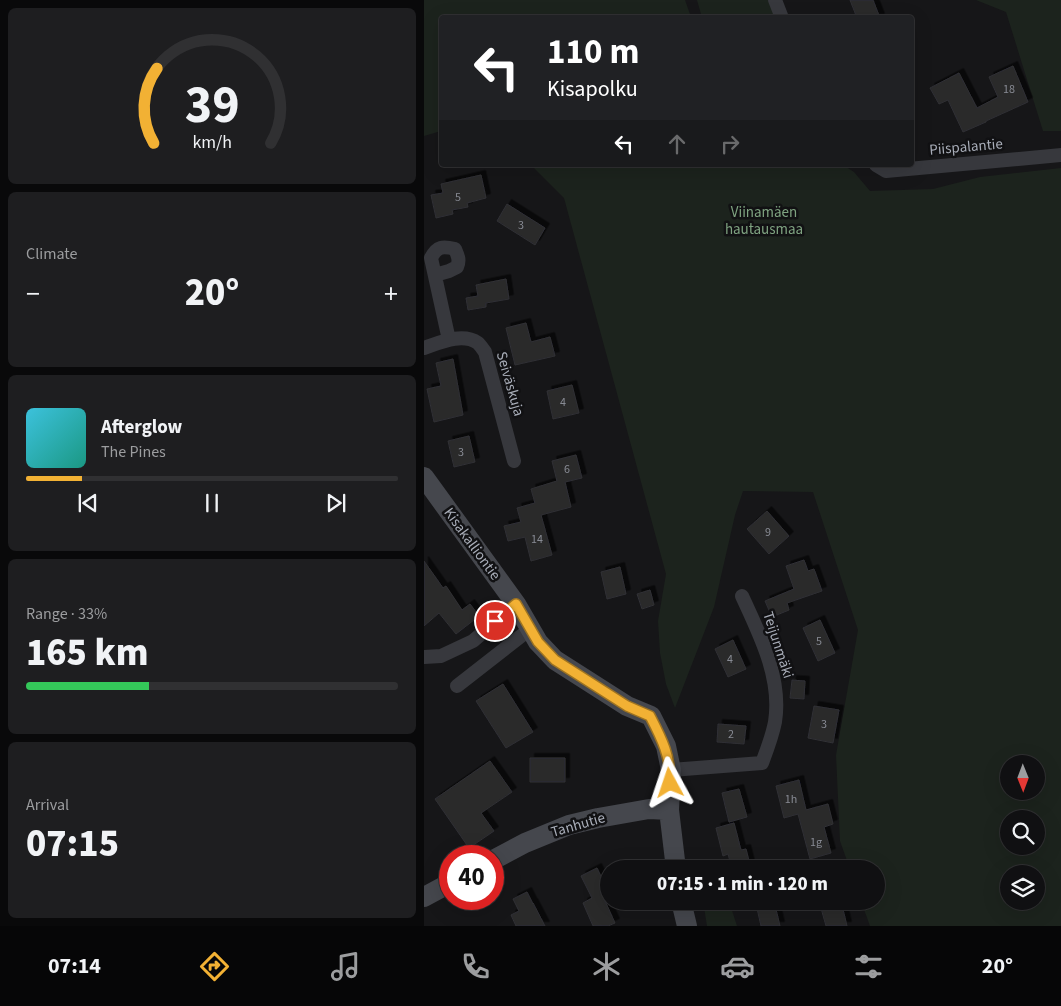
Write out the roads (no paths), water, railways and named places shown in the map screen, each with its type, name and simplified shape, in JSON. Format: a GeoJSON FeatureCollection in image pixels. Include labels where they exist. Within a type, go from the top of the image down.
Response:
{"type":"FeatureCollection","features":[{"type":"Feature","properties":{"kind":"street"},"geometry":{"type":"LineString","coordinates":[[774,0],[781,15]]}},
{"type":"Feature","properties":{"kind":"street","name":"Piispalantie"},"geometry":{"type":"LineString","coordinates":[[880,167],[886,170],[1061,155]]}},
{"type":"Feature","properties":{"kind":"street"},"geometry":{"type":"LineString","coordinates":[[435,275],[449,340]]}},
{"type":"Feature","properties":{"kind":"street","name":"Seiväskuja"},"geometry":{"type":"LineString","coordinates":[[424,348],[449,340],[465,338],[478,342],[485,352],[514,461]]}},
{"type":"Feature","properties":{"kind":"street","name":"Kisakalliontie"},"geometry":{"type":"LineString","coordinates":[[424,478],[516,604],[538,642],[555,660],[627,706],[650,716],[666,746],[671,770],[669,810],[675,860]]}},
{"type":"Feature","properties":{"kind":"street","name":"Teijunmäki"},"geometry":{"type":"LineString","coordinates":[[671,770],[762,763],[770,743],[775,721],[775,685],[766,654],[742,596]]}},
{"type":"Feature","properties":{"kind":"street"},"geometry":{"type":"LineString","coordinates":[[424,657],[442,656],[473,641],[516,604]]}},
{"type":"Feature","properties":{"kind":"street"},"geometry":{"type":"LineString","coordinates":[[457,686],[530,628]]}},
{"type":"Feature","properties":{"kind":"street","name":"Tanhutie"},"geometry":{"type":"LineString","coordinates":[[504,854],[525,842],[568,825],[649,809],[669,810]]}},
{"type":"Feature","properties":{"kind":"street"},"geometry":{"type":"LineString","coordinates":[[424,898],[439,889]]}},
{"type":"Feature","properties":{"kind":"street"},"geometry":{"type":"LineString","coordinates":[[683,910],[687,926]]}},
{"type":"Feature","properties":{"kind":"park label","name":"Viinamäen hautausmaa"},"geometry":{"type":"Point","coordinates":[764,220]}}]}
